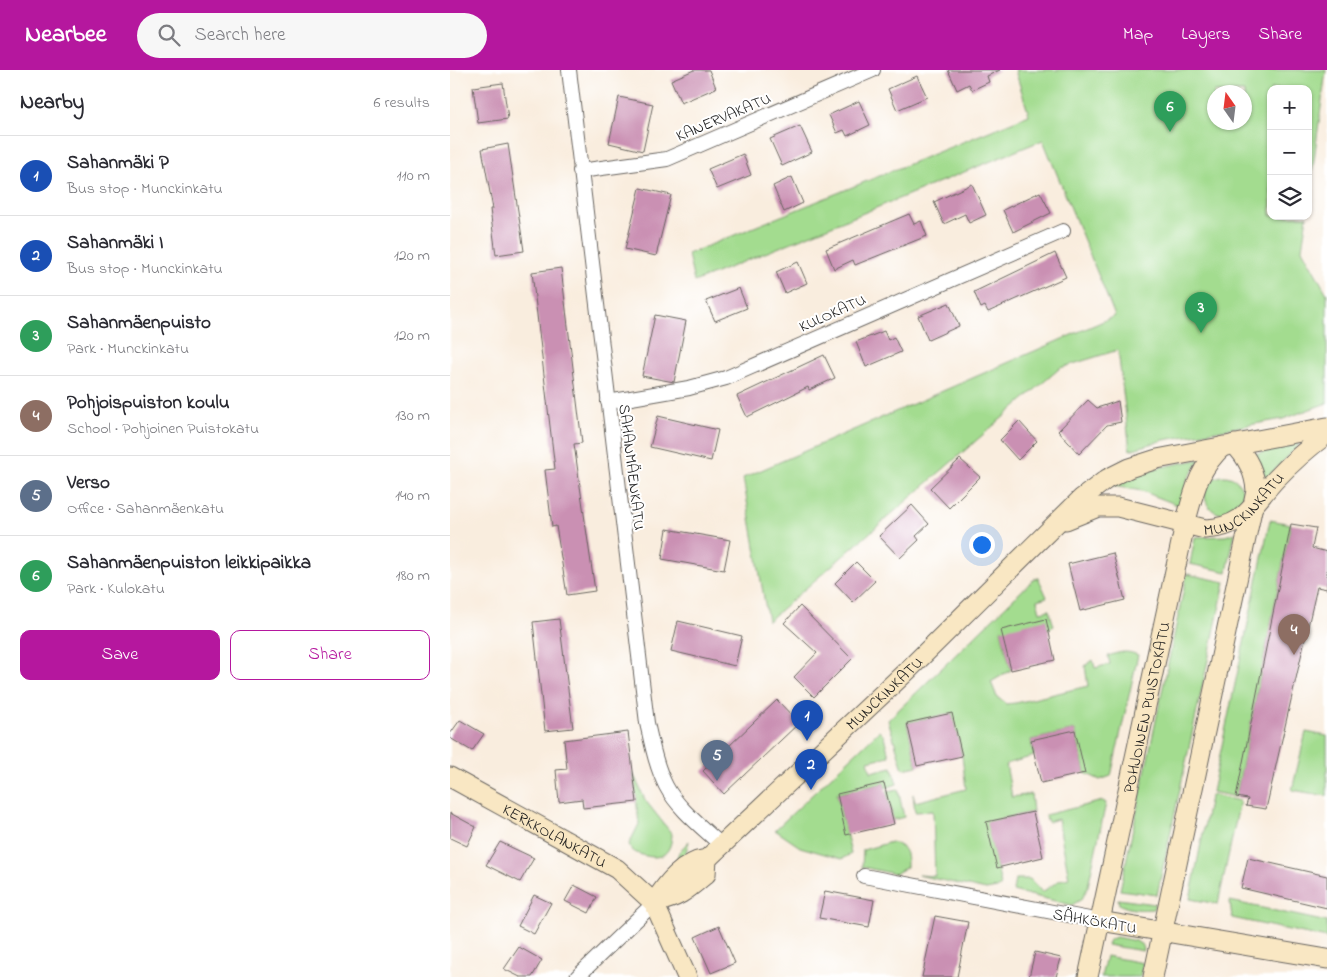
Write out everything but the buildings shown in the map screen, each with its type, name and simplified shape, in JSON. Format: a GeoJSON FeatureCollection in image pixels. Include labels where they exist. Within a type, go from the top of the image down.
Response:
{"type":"FeatureCollection","features":[{"type":"Feature","properties":{"kind":"main road","name":"MUNCKINKATU"},"geometry":{"type":"LineString","coordinates":[[654,903],[665,885],[693,861],[707,859],[916,662],[1088,494],[1107,479],[1129,468],[1157,459],[1327,427]]}},
{"type":"Feature","properties":{"kind":"main road","name":"MUNCKINKATU"},"geometry":{"type":"LineString","coordinates":[[1058,524],[1098,507],[1118,507],[1205,529],[1232,524],[1253,508],[1274,481],[1304,452],[1327,434]]}},
{"type":"Feature","properties":{"kind":"main road"},"geometry":{"type":"LineString","coordinates":[[1153,977],[1253,508],[1255,478],[1248,461],[1229,445]]}},
{"type":"Feature","properties":{"kind":"main road","name":"POHJOINEN PUISTOKATU"},"geometry":{"type":"LineString","coordinates":[[1088,977],[1185,524],[1203,469],[1209,459],[1229,445]]}},
{"type":"Feature","properties":{"kind":"main road","name":"KERKKOLANKATU"},"geometry":{"type":"LineString","coordinates":[[450,777],[617,869],[654,903]]}},
{"type":"Feature","properties":{"kind":"main road"},"geometry":{"type":"LineString","coordinates":[[654,903],[688,977]]}},
{"type":"Feature","properties":{"kind":"main road","name":"SÄHKÖKATU"},"geometry":{"type":"LineString","coordinates":[[1100,921],[1327,959]]}},
{"type":"Feature","properties":{"kind":"street","name":"SAHANMÄENKATU"},"geometry":{"type":"LineString","coordinates":[[569,70],[647,723],[660,773],[672,796],[721,845]]}},
{"type":"Feature","properties":{"kind":"street","name":"KANERVAKATU"},"geometry":{"type":"LineString","coordinates":[[580,171],[667,159],[873,70]]}},
{"type":"Feature","properties":{"kind":"street","name":"KULOKATU"},"geometry":{"type":"LineString","coordinates":[[608,402],[689,388],[726,378],[1063,231]]}},
{"type":"Feature","properties":{"kind":"street","name":"SÄHKÖKATU"},"geometry":{"type":"LineString","coordinates":[[864,876],[1100,921]]}},
{"type":"Feature","properties":{"kind":"street","name":"MUNCKINKATU"},"geometry":{"type":"LineString","coordinates":[[577,977],[654,903]]}},
{"type":"Feature","properties":{"kind":"green space"},"geometry":{"type":"Polygon","coordinates":[[[1015,70],[1326,70],[1312,175],[1312,85],[1267,85],[1267,220],[1306,220],[1302,249],[1327,294],[1327,403],[1283,419],[1164,440],[1130,450],[1118,350],[1060,368],[768,621],[743,478],[1115,316],[1043,140],[694,282],[688,254],[1029,115],[1015,70]]]}},
{"type":"Feature","properties":{"kind":"green space"},"geometry":{"type":"Polygon","coordinates":[[[1298,442],[1298,446],[1266,479],[1260,463],[1252,455],[1298,442]]]}},
{"type":"Feature","properties":{"kind":"green space"},"geometry":{"type":"Polygon","coordinates":[[[1201,459],[1187,480],[1182,505],[1180,506],[1142,491],[1113,486],[1147,470],[1201,459]]]}},
{"type":"Feature","properties":{"kind":"green space"},"geometry":{"type":"Polygon","coordinates":[[[1224,476],[1238,481],[1243,495],[1238,509],[1224,514],[1210,509],[1205,495],[1210,481],[1224,476]]]}},
{"type":"Feature","properties":{"kind":"green space"},"geometry":{"type":"Polygon","coordinates":[[[1270,520],[1291,524],[1236,797],[1212,792],[1270,520]]]}},
{"type":"Feature","properties":{"kind":"green space"},"geometry":{"type":"Polygon","coordinates":[[[1235,533],[1227,572],[1190,564],[1195,537],[1225,536],[1235,533]]]}},
{"type":"Feature","properties":{"kind":"green space"},"geometry":{"type":"Polygon","coordinates":[[[1187,574],[1225,582],[1157,895],[1120,890],[1187,574]]]}},
{"type":"Feature","properties":{"kind":"green space"},"geometry":{"type":"Polygon","coordinates":[[[1038,577],[1047,597],[1037,600],[1040,612],[1049,610],[1054,626],[1048,629],[1001,630],[1011,670],[991,682],[997,697],[1006,704],[1016,703],[1088,686],[1085,666],[1093,660],[1095,668],[1110,664],[1108,656],[1126,652],[1138,655],[1111,776],[1100,780],[1085,773],[1075,730],[1031,740],[1034,756],[1006,764],[1012,797],[1031,794],[1033,812],[987,822],[1001,885],[997,888],[986,890],[918,875],[935,876],[933,811],[915,812],[913,794],[915,802],[966,789],[962,756],[952,713],[907,723],[917,766],[903,769],[888,720],[1038,577]]]}},
{"type":"Feature","properties":{"kind":"green space"},"geometry":{"type":"Polygon","coordinates":[[[879,731],[884,736],[889,756],[868,761],[871,772],[892,767],[897,784],[886,788],[884,783],[837,794],[851,854],[842,859],[800,847],[775,830],[879,731]]]}},
{"type":"Feature","properties":{"kind":"green space"},"geometry":{"type":"Polygon","coordinates":[[[1306,732],[1327,736],[1327,796],[1292,790],[1306,732]]]}},
{"type":"Feature","properties":{"kind":"green space"},"geometry":{"type":"Polygon","coordinates":[[[633,773],[645,800],[672,834],[668,850],[659,856],[653,857],[639,854],[632,851],[629,844],[639,824],[633,773]]]}},
{"type":"Feature","properties":{"kind":"green space"},"geometry":{"type":"Polygon","coordinates":[[[898,789],[904,817],[893,820],[887,791],[898,789]]]}},
{"type":"Feature","properties":{"kind":"green space"},"geometry":{"type":"Polygon","coordinates":[[[1213,795],[1240,801],[1218,904],[1190,899],[1210,797],[1213,795]]]}},
{"type":"Feature","properties":{"kind":"green space"},"geometry":{"type":"Polygon","coordinates":[[[1103,801],[1106,803],[1088,886],[1082,899],[1072,905],[1013,891],[1015,879],[1030,879],[1042,892],[1060,880],[1069,878],[1058,819],[1048,822],[1045,815],[1103,801]]]}},
{"type":"Feature","properties":{"kind":"green space"},"geometry":{"type":"Polygon","coordinates":[[[689,841],[685,856],[675,864],[679,852],[689,841]]]}},
{"type":"Feature","properties":{"kind":"green space"},"geometry":{"type":"Polygon","coordinates":[[[891,842],[900,846],[905,851],[907,867],[895,874],[862,867],[863,850],[891,842]]]}},
{"type":"Feature","properties":{"kind":"green space"},"geometry":{"type":"Polygon","coordinates":[[[1118,899],[1155,904],[1153,909],[1136,909],[1119,904],[1118,899]]]}},
{"type":"Feature","properties":{"kind":"green space"},"geometry":{"type":"Polygon","coordinates":[[[1230,901],[1327,922],[1327,938],[1232,918],[1230,901]]]}},
{"type":"Feature","properties":{"kind":"green space"},"geometry":{"type":"Polygon","coordinates":[[[1116,937],[1136,941],[1142,945],[1143,951],[1107,945],[1109,940],[1116,937]]]}},
{"type":"Feature","properties":{"kind":"green space"},"geometry":{"type":"Polygon","coordinates":[[[1106,956],[1143,963],[1140,977],[1101,977],[1106,956]]]}},
{"type":"Feature","properties":{"kind":"place","name":"Sahanmäenpuiston leikkipaikka"},"geometry":{"type":"Point","coordinates":[1170,132]}},
{"type":"Feature","properties":{"kind":"place","name":"Sahanmäenpuisto"},"geometry":{"type":"Point","coordinates":[1201,333]}},
{"type":"Feature","properties":{"kind":"place","name":"Pohjoispuiston koulu"},"geometry":{"type":"Point","coordinates":[1294,655]}},
{"type":"Feature","properties":{"kind":"place","name":"Sahanmäki P"},"geometry":{"type":"Point","coordinates":[807,741]}},
{"type":"Feature","properties":{"kind":"place","name":"Verso"},"geometry":{"type":"Point","coordinates":[717,781]}},
{"type":"Feature","properties":{"kind":"place","name":"Sahanmäki I"},"geometry":{"type":"Point","coordinates":[811,790]}}]}
